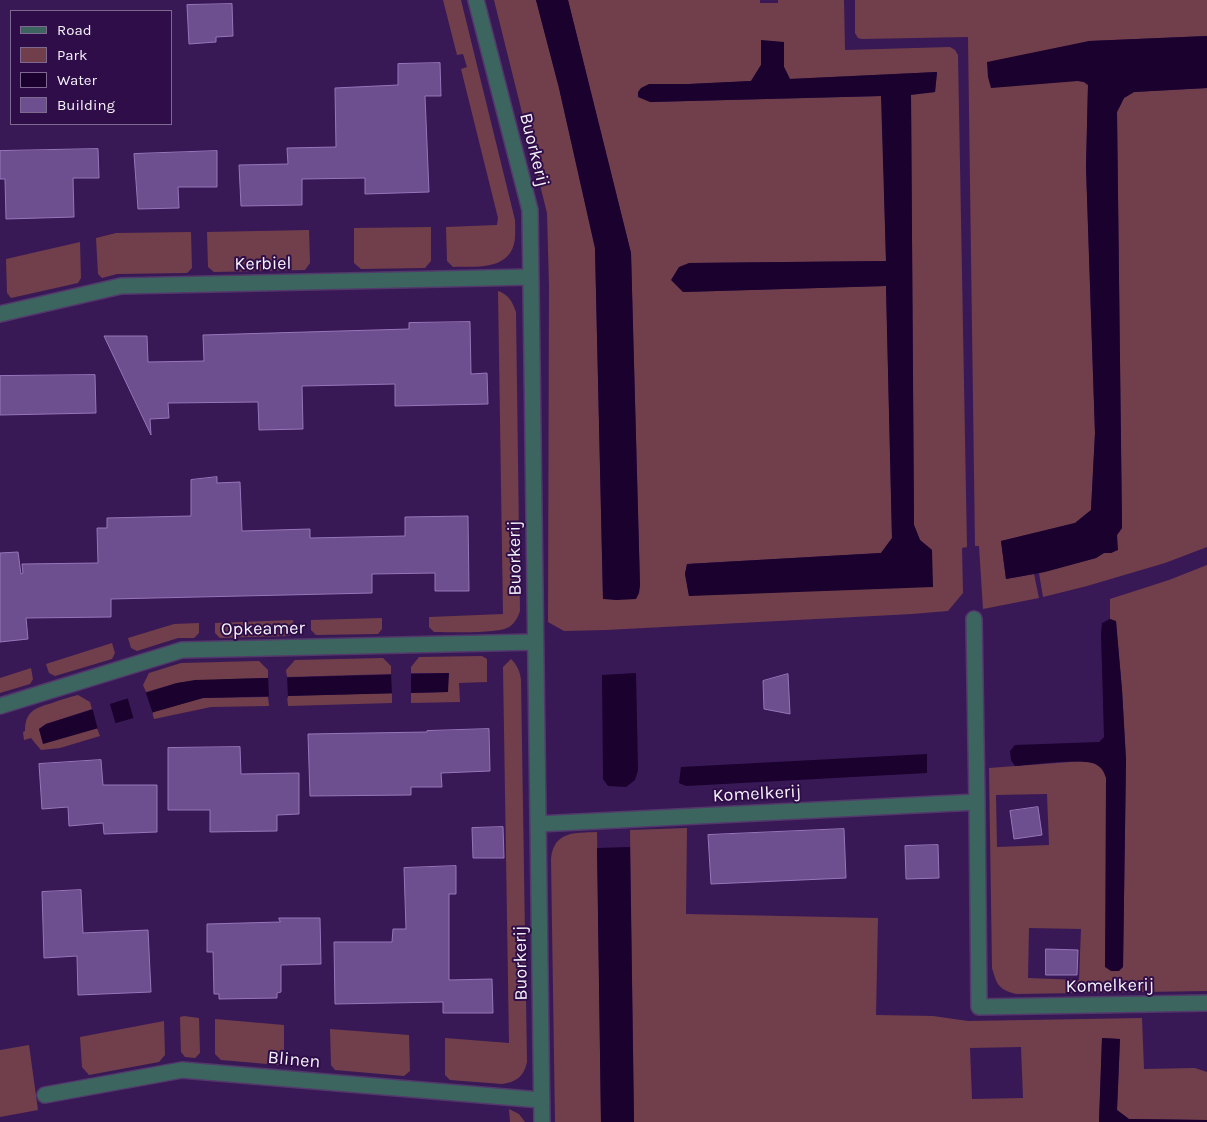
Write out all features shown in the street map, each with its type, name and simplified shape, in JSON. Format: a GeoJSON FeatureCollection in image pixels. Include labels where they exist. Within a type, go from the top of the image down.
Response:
{"type":"FeatureCollection","features":[{"type":"Feature","properties":{"kind":"street","name":"Buorkerij"},"geometry":{"type":"LineString","coordinates":[[476,0],[530,210],[542,1122]]}},
{"type":"Feature","properties":{"kind":"street","name":"Kerbiel"},"geometry":{"type":"LineString","coordinates":[[0,314],[121,286],[531,277]]}},
{"type":"Feature","properties":{"kind":"street","name":"Komelkerij"},"geometry":{"type":"LineString","coordinates":[[974,619],[979,1007],[1207,1003]]}},
{"type":"Feature","properties":{"kind":"street","name":"Opkeamer"},"geometry":{"type":"LineString","coordinates":[[0,706],[182,650],[535,642]]}},
{"type":"Feature","properties":{"kind":"street","name":"Komelkerij"},"geometry":{"type":"LineString","coordinates":[[538,824],[977,802]]}},
{"type":"Feature","properties":{"kind":"street","name":"Blinen"},"geometry":{"type":"LineString","coordinates":[[45,1095],[182,1070],[541,1100]]}},
{"type":"Feature","properties":{"kind":"green space"},"geometry":{"type":"Polygon","coordinates":[[[443,0],[461,0],[515,220],[515,241],[510,253],[497,263],[489,265],[453,267],[447,261],[446,227],[497,225],[498,218],[461,69],[467,67],[463,54],[457,55],[443,0]]]}},
{"type":"Feature","properties":{"kind":"green space"},"geometry":{"type":"Polygon","coordinates":[[[494,0],[536,0],[559,88],[595,248],[603,598],[617,600],[640,586],[631,253],[568,0],[760,0],[760,3],[778,3],[778,0],[844,0],[845,50],[950,47],[955,50],[958,55],[967,547],[962,548],[963,593],[948,611],[606,630],[564,631],[548,622],[549,286],[547,213],[494,0]],[[761,41],[761,65],[751,81],[649,84],[650,102],[882,96],[886,261],[689,263],[683,292],[886,286],[892,538],[881,553],[687,564],[685,574],[689,596],[932,550],[920,540],[914,525],[911,94],[935,92],[937,72],[790,79],[784,67],[784,43],[761,41]]]}},
{"type":"Feature","properties":{"kind":"green space"},"geometry":{"type":"Polygon","coordinates":[[[855,0],[1207,0],[1207,36],[1089,41],[1078,81],[1088,85],[1086,167],[1095,433],[1091,510],[1075,523],[1001,541],[1006,579],[1034,574],[1039,598],[983,609],[979,546],[975,546],[968,37],[858,38],[855,33],[855,0]]]}},
{"type":"Feature","properties":{"kind":"green space"},"geometry":{"type":"Polygon","coordinates":[[[1207,88],[1207,547],[1165,563],[1043,597],[1039,573],[1096,558],[1104,553],[1111,553],[1117,549],[1117,535],[1122,528],[1117,112],[1124,98],[1134,92],[1207,88]]]}},
{"type":"Feature","properties":{"kind":"green space"},"geometry":{"type":"Polygon","coordinates":[[[431,227],[431,261],[425,268],[361,269],[354,263],[354,228],[431,227]]]}},
{"type":"Feature","properties":{"kind":"green space"},"geometry":{"type":"Polygon","coordinates":[[[309,230],[310,263],[305,270],[214,272],[208,267],[207,232],[309,230]]]}},
{"type":"Feature","properties":{"kind":"green space"},"geometry":{"type":"Polygon","coordinates":[[[191,232],[192,268],[187,273],[117,274],[102,278],[98,274],[96,238],[116,233],[191,232]]]}},
{"type":"Feature","properties":{"kind":"green space"},"geometry":{"type":"Polygon","coordinates":[[[80,242],[81,278],[78,283],[11,298],[7,293],[6,259],[80,242]]]}},
{"type":"Feature","properties":{"kind":"green space"},"geometry":{"type":"Polygon","coordinates":[[[498,291],[510,299],[516,312],[520,611],[513,624],[503,629],[473,632],[434,632],[429,627],[429,617],[503,614],[498,291]]]}},
{"type":"Feature","properties":{"kind":"green space"},"geometry":{"type":"Polygon","coordinates":[[[1207,565],[1207,991],[1016,994],[1010,992],[999,986],[992,968],[989,768],[1084,761],[1101,767],[1106,777],[1123,967],[1126,760],[1116,622],[1110,619],[1110,599],[1169,580],[1207,565]],[[1047,794],[996,795],[997,847],[1049,845],[1047,794]],[[1029,928],[1028,978],[1079,980],[1081,929],[1029,928]]]}},
{"type":"Feature","properties":{"kind":"green space"},"geometry":{"type":"Polygon","coordinates":[[[382,618],[382,629],[378,634],[316,635],[311,630],[311,620],[382,618]]]}},
{"type":"Feature","properties":{"kind":"green space"},"geometry":{"type":"Polygon","coordinates":[[[293,620],[294,631],[289,636],[220,638],[215,633],[215,623],[293,620]]]}},
{"type":"Feature","properties":{"kind":"green space"},"geometry":{"type":"Polygon","coordinates":[[[199,623],[199,633],[194,638],[178,638],[137,651],[131,648],[128,638],[174,624],[199,623]]]}},
{"type":"Feature","properties":{"kind":"green space"},"geometry":{"type":"Polygon","coordinates":[[[112,643],[115,653],[112,659],[55,676],[49,673],[46,664],[112,643]]]}},
{"type":"Feature","properties":{"kind":"green space"},"geometry":{"type":"Polygon","coordinates":[[[482,656],[487,659],[487,682],[459,683],[460,702],[411,703],[411,693],[448,692],[448,673],[411,673],[411,667],[419,657],[482,656]]]}},
{"type":"Feature","properties":{"kind":"green space"},"geometry":{"type":"Polygon","coordinates":[[[383,658],[391,666],[391,674],[287,677],[286,670],[295,660],[383,658]]]}},
{"type":"Feature","properties":{"kind":"green space"},"geometry":{"type":"Polygon","coordinates":[[[511,659],[518,668],[521,680],[527,1062],[522,1075],[516,1080],[507,1083],[450,1080],[445,1075],[445,1038],[509,1043],[503,667],[511,659]]]}},
{"type":"Feature","properties":{"kind":"green space"},"geometry":{"type":"Polygon","coordinates":[[[259,661],[268,670],[268,678],[177,683],[146,692],[143,685],[149,673],[181,663],[259,661]]]}},
{"type":"Feature","properties":{"kind":"green space"},"geometry":{"type":"Polygon","coordinates":[[[31,668],[33,679],[30,684],[0,693],[0,678],[31,668]]]}},
{"type":"Feature","properties":{"kind":"green space"},"geometry":{"type":"Polygon","coordinates":[[[392,693],[392,703],[288,706],[287,696],[392,693]]]}},
{"type":"Feature","properties":{"kind":"green space"},"geometry":{"type":"Polygon","coordinates":[[[78,695],[90,702],[92,709],[46,724],[39,729],[43,743],[97,728],[100,736],[60,748],[41,750],[31,738],[24,740],[25,724],[32,711],[78,695]]]}},
{"type":"Feature","properties":{"kind":"green space"},"geometry":{"type":"Polygon","coordinates":[[[268,697],[269,706],[211,707],[154,719],[152,712],[203,698],[268,697]]]}},
{"type":"Feature","properties":{"kind":"green space"},"geometry":{"type":"Polygon","coordinates":[[[687,828],[686,914],[878,918],[876,1015],[933,1016],[968,1021],[1142,1018],[1144,1069],[1195,1068],[1207,1072],[1207,1120],[1129,1119],[1117,1110],[1120,1039],[1102,1038],[1099,1122],[634,1122],[630,830],[687,828]],[[1021,1047],[970,1048],[972,1099],[1023,1098],[1021,1047]]]}},
{"type":"Feature","properties":{"kind":"green space"},"geometry":{"type":"Polygon","coordinates":[[[597,832],[601,1122],[555,1122],[551,859],[556,843],[566,835],[597,832]]]}},
{"type":"Feature","properties":{"kind":"green space"},"geometry":{"type":"Polygon","coordinates":[[[180,1017],[199,1018],[200,1053],[195,1058],[185,1057],[181,1052],[180,1017]]]}},
{"type":"Feature","properties":{"kind":"green space"},"geometry":{"type":"Polygon","coordinates":[[[215,1019],[284,1025],[284,1060],[279,1065],[221,1060],[215,1054],[215,1019]]]}},
{"type":"Feature","properties":{"kind":"green space"},"geometry":{"type":"Polygon","coordinates":[[[164,1021],[165,1055],[159,1062],[89,1075],[82,1067],[80,1037],[164,1021]]]}},
{"type":"Feature","properties":{"kind":"green space"},"geometry":{"type":"Polygon","coordinates":[[[330,1029],[409,1035],[410,1071],[404,1076],[335,1070],[331,1065],[330,1029]]]}},
{"type":"Feature","properties":{"kind":"green space"},"geometry":{"type":"Polygon","coordinates":[[[29,1045],[38,1110],[0,1117],[0,1050],[29,1045]]]}},
{"type":"Feature","properties":{"kind":"green space"},"geometry":{"type":"Polygon","coordinates":[[[509,1109],[519,1114],[525,1122],[510,1122],[509,1109]]]}},
{"type":"Feature","properties":{"kind":"water"},"geometry":{"type":"Polygon","coordinates":[[[536,0],[568,0],[631,253],[640,586],[636,599],[603,599],[595,248],[559,88],[536,0]]]}},
{"type":"Feature","properties":{"kind":"water"},"geometry":{"type":"Polygon","coordinates":[[[1207,36],[1207,88],[1134,92],[1124,98],[1117,112],[1122,528],[1117,535],[1118,550],[1045,572],[1006,579],[1001,541],[1075,523],[1091,510],[1095,433],[1086,167],[1088,85],[1078,81],[991,88],[987,62],[1089,41],[1207,36]]]}},
{"type":"Feature","properties":{"kind":"water"},"geometry":{"type":"Polygon","coordinates":[[[761,40],[784,42],[784,67],[790,79],[937,72],[935,92],[911,95],[914,525],[920,540],[932,550],[933,587],[689,596],[685,574],[687,564],[881,553],[892,538],[886,286],[683,292],[671,280],[679,267],[689,263],[886,261],[881,96],[650,102],[638,97],[638,92],[641,88],[649,84],[751,81],[761,65],[761,40]]]}},
{"type":"Feature","properties":{"kind":"water"},"geometry":{"type":"Polygon","coordinates":[[[1110,619],[1116,621],[1126,760],[1123,967],[1119,971],[1111,971],[1105,967],[1106,778],[1104,772],[1097,765],[1082,762],[1015,766],[1011,760],[1010,751],[1015,745],[1099,742],[1104,737],[1101,634],[1102,623],[1110,619]]]}},
{"type":"Feature","properties":{"kind":"water"},"geometry":{"type":"Polygon","coordinates":[[[449,673],[448,692],[203,698],[43,744],[39,729],[46,724],[177,683],[195,680],[449,673]]]}},
{"type":"Feature","properties":{"kind":"water"},"geometry":{"type":"Polygon","coordinates":[[[636,673],[638,770],[635,780],[626,787],[608,786],[603,779],[602,675],[636,673]]]}},
{"type":"Feature","properties":{"kind":"water"},"geometry":{"type":"Polygon","coordinates":[[[927,754],[927,773],[686,786],[679,783],[681,767],[927,754]]]}},
{"type":"Feature","properties":{"kind":"water"},"geometry":{"type":"Polygon","coordinates":[[[630,847],[634,1122],[601,1122],[597,848],[630,847]]]}},
{"type":"Feature","properties":{"kind":"water"},"geometry":{"type":"Polygon","coordinates":[[[1102,1038],[1120,1039],[1117,1110],[1129,1119],[1207,1120],[1207,1122],[1099,1122],[1102,1038]]]}},
{"type":"Feature","properties":{"kind":"pier"},"geometry":{"type":"Polygon","coordinates":[[[411,671],[411,695],[392,696],[391,672],[411,671]]]}},
{"type":"Feature","properties":{"kind":"pier"},"geometry":{"type":"Polygon","coordinates":[[[268,675],[287,675],[288,698],[269,699],[268,675]]]}},
{"type":"Feature","properties":{"kind":"pier"},"geometry":{"type":"Polygon","coordinates":[[[145,690],[153,714],[134,720],[127,696],[145,690]]]}},
{"type":"Feature","properties":{"kind":"pier"},"geometry":{"type":"Polygon","coordinates":[[[109,701],[116,725],[98,730],[92,707],[109,701]]]}},
{"type":"Feature","properties":{"kind":"building"},"geometry":{"type":"Polygon","coordinates":[[[232,4],[233,36],[216,37],[216,42],[189,44],[187,5],[232,4]]]}},
{"type":"Feature","properties":{"kind":"building"},"geometry":{"type":"Polygon","coordinates":[[[440,63],[441,96],[425,96],[429,192],[365,194],[365,178],[302,179],[302,205],[241,206],[239,165],[288,164],[287,148],[336,147],[335,88],[398,85],[398,64],[440,63]]]}},
{"type":"Feature","properties":{"kind":"building"},"geometry":{"type":"Polygon","coordinates":[[[98,149],[99,178],[73,178],[74,217],[6,219],[5,179],[0,179],[0,151],[98,149]]]}},
{"type":"Feature","properties":{"kind":"building"},"geometry":{"type":"Polygon","coordinates":[[[217,151],[217,187],[178,187],[179,208],[138,209],[134,154],[217,151]]]}},
{"type":"Feature","properties":{"kind":"building"},"geometry":{"type":"Polygon","coordinates":[[[470,322],[471,374],[487,373],[488,404],[395,406],[395,384],[302,386],[303,429],[259,430],[258,402],[168,403],[169,418],[150,419],[151,435],[104,336],[147,336],[148,362],[204,361],[203,335],[409,329],[409,323],[470,322]]]}},
{"type":"Feature","properties":{"kind":"building"},"geometry":{"type":"Polygon","coordinates":[[[95,375],[96,413],[0,415],[0,376],[95,375]]]}},
{"type":"Feature","properties":{"kind":"building"},"geometry":{"type":"Polygon","coordinates":[[[217,477],[217,483],[240,482],[242,531],[310,529],[310,538],[405,536],[405,517],[468,516],[469,591],[435,591],[435,573],[372,574],[372,593],[111,599],[111,617],[26,618],[28,639],[0,642],[0,553],[18,552],[21,574],[23,573],[22,564],[98,563],[97,528],[107,528],[107,518],[191,516],[191,480],[217,477]]]}},
{"type":"Feature","properties":{"kind":"building"},"geometry":{"type":"Polygon","coordinates":[[[788,674],[790,714],[764,709],[763,681],[788,674]]]}},
{"type":"Feature","properties":{"kind":"building"},"geometry":{"type":"Polygon","coordinates":[[[489,729],[490,771],[441,773],[442,787],[411,787],[411,795],[310,796],[308,734],[489,729]]]}},
{"type":"Feature","properties":{"kind":"building"},"geometry":{"type":"Polygon","coordinates":[[[240,747],[241,774],[299,773],[299,814],[277,815],[277,831],[210,832],[210,810],[168,810],[168,748],[240,747]]]}},
{"type":"Feature","properties":{"kind":"building"},"geometry":{"type":"Polygon","coordinates":[[[101,760],[103,785],[157,785],[157,832],[104,834],[103,823],[69,826],[68,807],[42,809],[39,764],[101,760]]]}},
{"type":"Feature","properties":{"kind":"building"},"geometry":{"type":"Polygon","coordinates":[[[1038,807],[1042,835],[1014,839],[1010,811],[1038,807]]]}},
{"type":"Feature","properties":{"kind":"building"},"geometry":{"type":"Polygon","coordinates":[[[503,827],[504,858],[473,858],[472,828],[503,827]]]}},
{"type":"Feature","properties":{"kind":"building"},"geometry":{"type":"Polygon","coordinates":[[[844,829],[846,878],[711,884],[708,835],[844,829]]]}},
{"type":"Feature","properties":{"kind":"building"},"geometry":{"type":"Polygon","coordinates":[[[938,845],[939,878],[906,879],[905,846],[938,845]]]}},
{"type":"Feature","properties":{"kind":"building"},"geometry":{"type":"Polygon","coordinates":[[[456,866],[456,894],[449,894],[449,980],[492,979],[493,1013],[443,1013],[443,1002],[335,1004],[334,942],[392,942],[393,929],[406,929],[404,868],[456,866]]]}},
{"type":"Feature","properties":{"kind":"building"},"geometry":{"type":"Polygon","coordinates":[[[81,890],[83,933],[148,930],[151,992],[78,995],[77,956],[44,958],[42,892],[81,890]]]}},
{"type":"Feature","properties":{"kind":"building"},"geometry":{"type":"Polygon","coordinates":[[[279,918],[320,918],[321,964],[281,965],[281,992],[277,993],[277,998],[219,999],[219,994],[214,994],[213,952],[207,952],[207,924],[280,922],[279,918]]]}},
{"type":"Feature","properties":{"kind":"building"},"geometry":{"type":"Polygon","coordinates":[[[1046,949],[1078,950],[1077,975],[1046,975],[1046,949]]]}}]}
